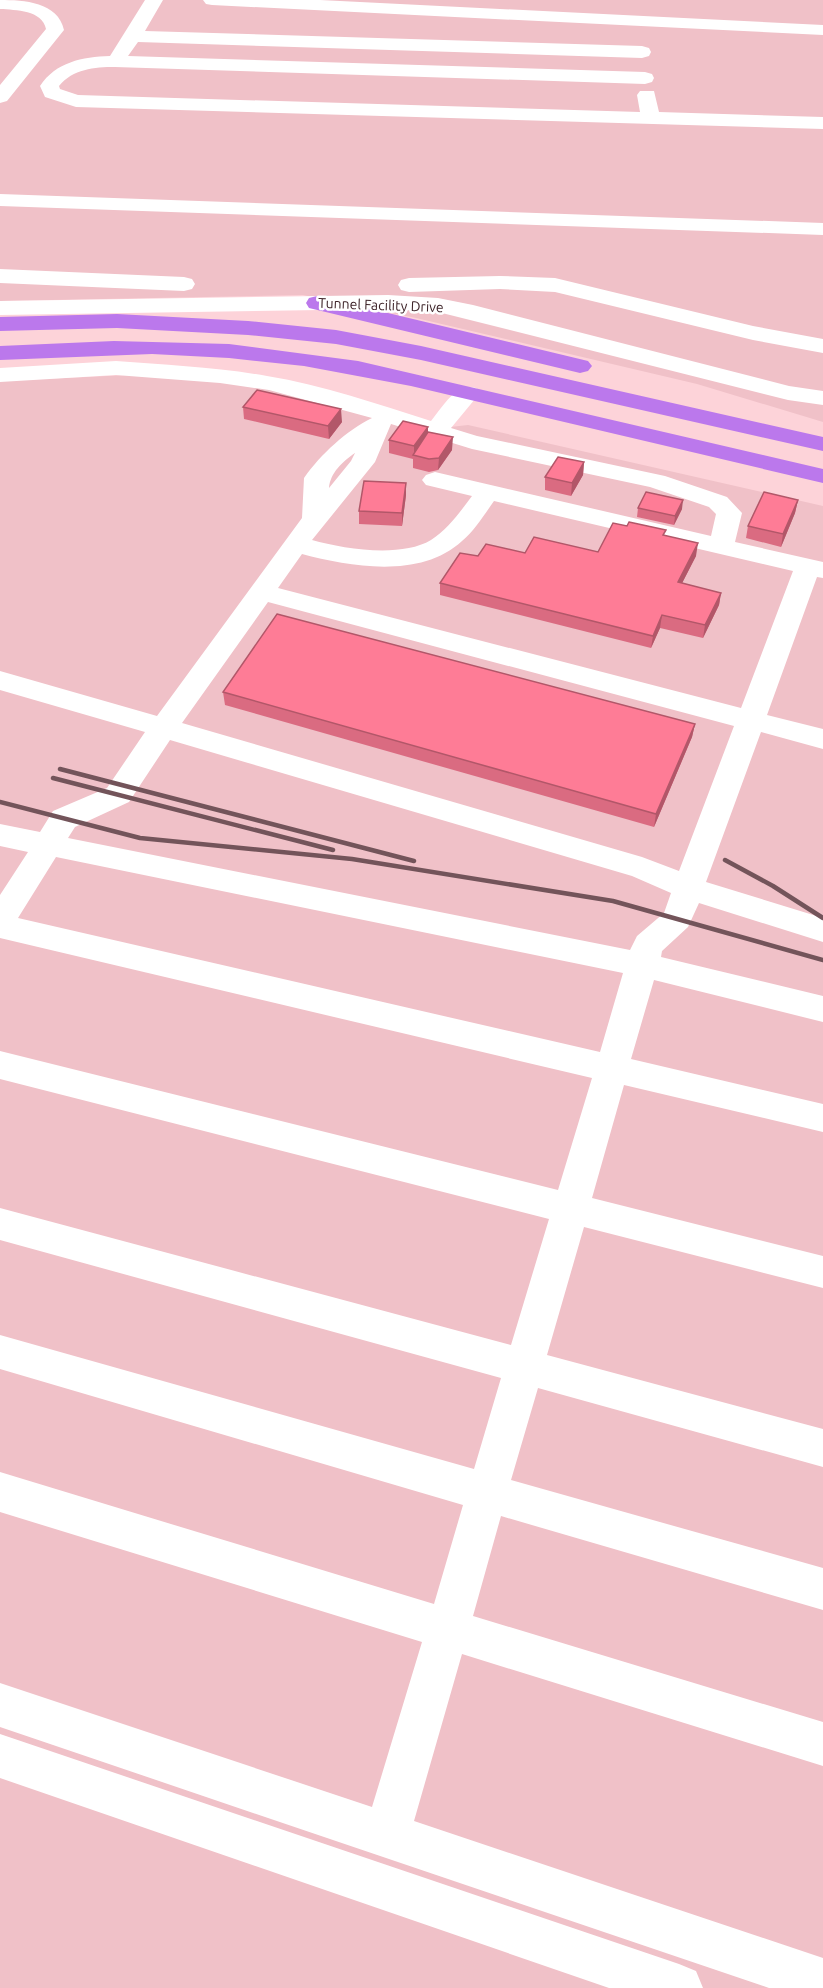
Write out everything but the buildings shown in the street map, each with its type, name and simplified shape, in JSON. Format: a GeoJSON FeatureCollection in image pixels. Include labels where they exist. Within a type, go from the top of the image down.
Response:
{"type":"FeatureCollection","features":[{"type":"Feature","properties":{"kind":"highway"},"geometry":{"type":"LineString","coordinates":[[317,303],[494,344],[823,429]]}},
{"type":"Feature","properties":{"kind":"highway"},"geometry":{"type":"LineString","coordinates":[[0,324],[326,318],[443,334]]}},
{"type":"Feature","properties":{"kind":"highway"},"geometry":{"type":"LineString","coordinates":[[117,321],[248,328],[336,338],[402,349],[823,444]]}},
{"type":"Feature","properties":{"kind":"highway"},"geometry":{"type":"LineString","coordinates":[[494,344],[514,322]]}},
{"type":"Feature","properties":{"kind":"highway"},"geometry":{"type":"LineString","coordinates":[[0,353],[122,347],[242,352],[353,367],[823,476]]}},
{"type":"Feature","properties":{"kind":"highway"},"geometry":{"type":"LineString","coordinates":[[140,369],[195,366],[280,367],[342,373],[437,392],[468,393]]}},
{"type":"Feature","properties":{"kind":"highway"},"geometry":{"type":"LineString","coordinates":[[596,392],[823,436]]}},
{"type":"Feature","properties":{"kind":"street"},"geometry":{"type":"LineString","coordinates":[[115,61],[154,0]]}},
{"type":"Feature","properties":{"kind":"street"},"geometry":{"type":"LineString","coordinates":[[212,0],[823,30]]}},
{"type":"Feature","properties":{"kind":"street"},"geometry":{"type":"LineString","coordinates":[[0,4],[33,9],[50,18],[55,24],[55,30],[0,97]]}},
{"type":"Feature","properties":{"kind":"street"},"geometry":{"type":"LineString","coordinates":[[639,21],[650,118]]}},
{"type":"Feature","properties":{"kind":"street"},"geometry":{"type":"LineString","coordinates":[[133,36],[642,52]]}},
{"type":"Feature","properties":{"kind":"street"},"geometry":{"type":"LineString","coordinates":[[645,78],[115,61],[92,63],[57,75],[49,86],[52,93],[76,101],[823,123]]}},
{"type":"Feature","properties":{"kind":"street"},"geometry":{"type":"LineString","coordinates":[[0,200],[823,229]]}},
{"type":"Feature","properties":{"kind":"street"},"geometry":{"type":"LineString","coordinates":[[0,276],[192,284],[345,287],[527,281],[555,285],[753,333],[823,346]]}},
{"type":"Feature","properties":{"kind":"street","name":"Tunnel Facility Drive"},"geometry":{"type":"LineString","coordinates":[[0,308],[317,303],[438,305],[514,322],[788,393],[823,398]]}},
{"type":"Feature","properties":{"kind":"street"},"geometry":{"type":"LineString","coordinates":[[0,375],[116,368],[140,369],[269,383],[342,400],[383,419],[437,429],[472,442],[656,481],[718,502],[729,513],[721,546]]}},
{"type":"Feature","properties":{"kind":"street"},"geometry":{"type":"LineString","coordinates":[[437,429],[468,393]]}},
{"type":"Feature","properties":{"kind":"street"},"geometry":{"type":"LineString","coordinates":[[0,921],[64,819],[118,795],[164,727],[315,518],[358,488],[377,461],[383,419]]}},
{"type":"Feature","properties":{"kind":"street"},"geometry":{"type":"LineString","coordinates":[[315,518],[317,478],[338,453],[383,419]]}},
{"type":"Feature","properties":{"kind":"street"},"geometry":{"type":"LineString","coordinates":[[387,1835],[648,945],[676,919],[750,720],[815,568],[435,480]]}},
{"type":"Feature","properties":{"kind":"street"},"geometry":{"type":"LineString","coordinates":[[296,544],[321,551],[393,558],[427,553],[453,536],[488,492]]}},
{"type":"Feature","properties":{"kind":"street"},"geometry":{"type":"LineString","coordinates":[[261,592],[823,739]]}},
{"type":"Feature","properties":{"kind":"street"},"geometry":{"type":"LineString","coordinates":[[0,680],[642,868],[688,888],[823,930]]}},
{"type":"Feature","properties":{"kind":"street"},"geometry":{"type":"LineString","coordinates":[[0,835],[643,965],[823,1009]]}},
{"type":"Feature","properties":{"kind":"street"},"geometry":{"type":"LineString","coordinates":[[0,926],[823,1118]]}},
{"type":"Feature","properties":{"kind":"street"},"geometry":{"type":"LineString","coordinates":[[0,1065],[823,1272]]}},
{"type":"Feature","properties":{"kind":"street"},"geometry":{"type":"LineString","coordinates":[[0,1224],[823,1448]]}},
{"type":"Feature","properties":{"kind":"street"},"geometry":{"type":"LineString","coordinates":[[0,1352],[823,1589]]}},
{"type":"Feature","properties":{"kind":"street"},"geometry":{"type":"LineString","coordinates":[[0,1492],[823,1744]]}},
{"type":"Feature","properties":{"kind":"street"},"geometry":{"type":"LineString","coordinates":[[0,1705],[823,1982]]}},
{"type":"Feature","properties":{"kind":"street"},"geometry":{"type":"LineString","coordinates":[[0,1756],[679,1988]]}},
{"type":"Feature","properties":{"kind":"shaded area"},"geometry":{"type":"Polygon","coordinates":[[[0,0],[823,0],[823,422],[697,384],[416,318],[303,295],[0,301],[0,0]]]}},
{"type":"Feature","properties":{"kind":"shaded area"},"geometry":{"type":"Polygon","coordinates":[[[129,375],[215,381],[280,391],[423,430],[468,425],[823,506],[823,1988],[0,1988],[0,381],[129,375]]]}},
{"type":"Feature","properties":{"kind":"railway"},"geometry":{"type":"LineString","coordinates":[[60,769],[414,861]]}},
{"type":"Feature","properties":{"kind":"railway"},"geometry":{"type":"LineString","coordinates":[[53,778],[333,850]]}},
{"type":"Feature","properties":{"kind":"railway"},"geometry":{"type":"LineString","coordinates":[[0,802],[140,838],[352,859],[613,901],[823,960]]}},
{"type":"Feature","properties":{"kind":"railway"},"geometry":{"type":"LineString","coordinates":[[725,860],[773,886],[823,918]]}}]}
